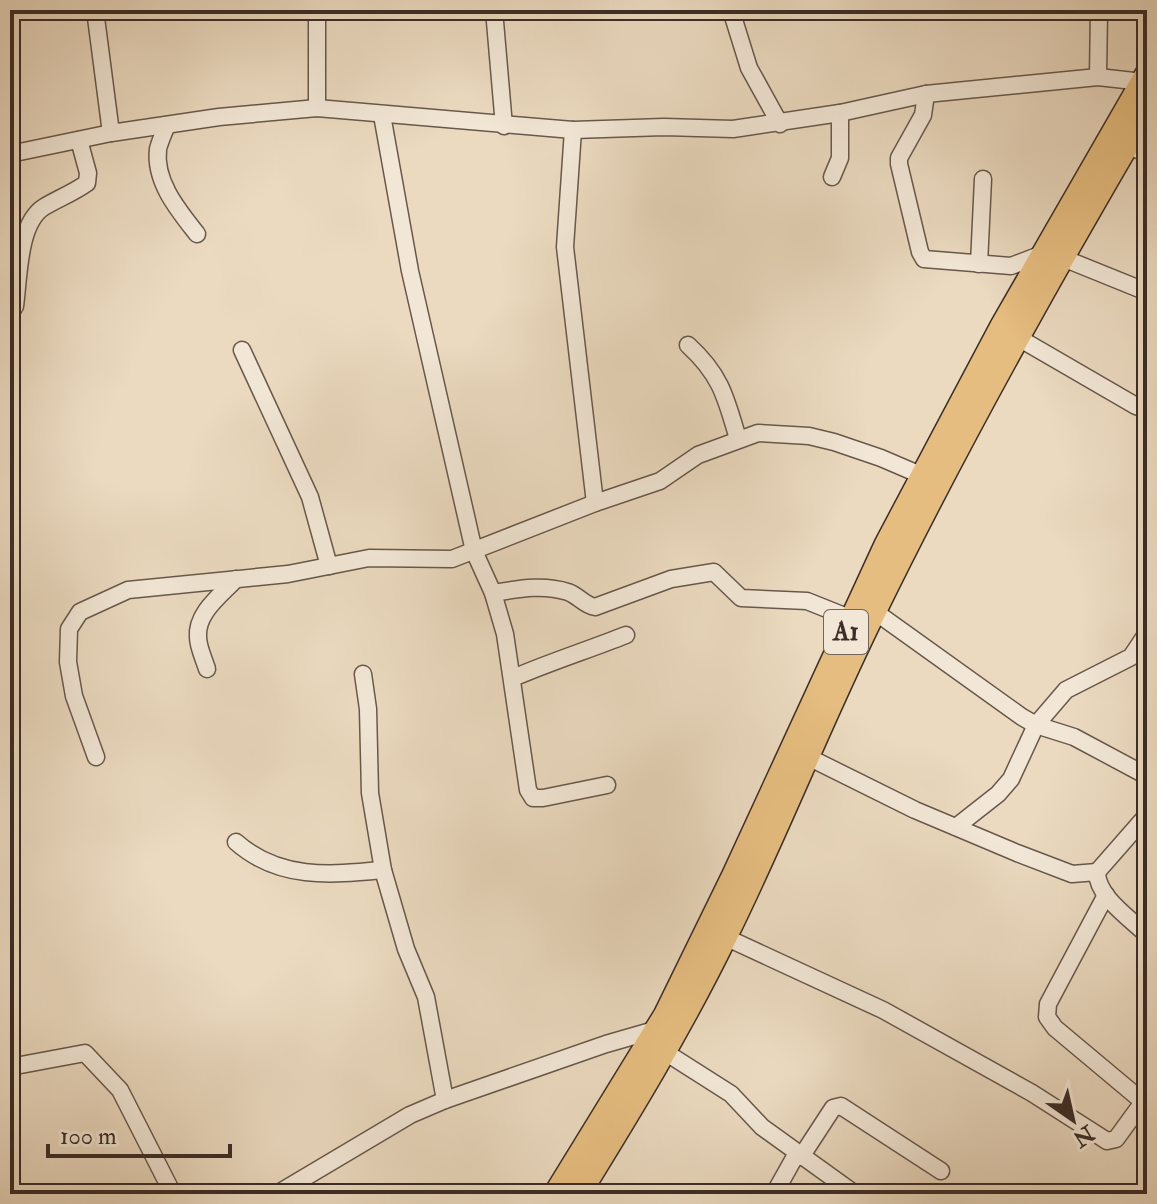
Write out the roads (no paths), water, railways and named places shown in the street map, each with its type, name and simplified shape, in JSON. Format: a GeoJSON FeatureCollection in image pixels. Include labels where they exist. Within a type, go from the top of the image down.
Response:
{"type":"FeatureCollection","features":[{"type":"Feature","properties":{"kind":"highway","name":"A1"},"geometry":{"type":"LineString","coordinates":[[556,1194],[662,1040],[728,889],[799,753],[863,615],[1017,337],[1145,78]]}},
{"type":"Feature","properties":{"kind":"highway","name":"A1"},"geometry":{"type":"LineString","coordinates":[[863,615],[887,544],[996,338],[1020,274],[1055,255],[1136,150],[1147,110]]}},
{"type":"Feature","properties":{"kind":"highway","name":"A1"},"geometry":{"type":"LineString","coordinates":[[578,1194],[662,1040],[725,937],[799,753]]}},
{"type":"Feature","properties":{"kind":"street"},"geometry":{"type":"LineString","coordinates":[[95,10],[111,133]]}},
{"type":"Feature","properties":{"kind":"street"},"geometry":{"type":"LineString","coordinates":[[317,10],[317,108]]}},
{"type":"Feature","properties":{"kind":"street"},"geometry":{"type":"LineString","coordinates":[[494,10],[504,126]]}},
{"type":"Feature","properties":{"kind":"street"},"geometry":{"type":"LineString","coordinates":[[731,10],[749,68],[780,124]]}},
{"type":"Feature","properties":{"kind":"street"},"geometry":{"type":"LineString","coordinates":[[1098,77],[1099,10]]}},
{"type":"Feature","properties":{"kind":"street"},"geometry":{"type":"LineString","coordinates":[[10,154],[111,133],[219,117],[317,108],[573,130],[664,127],[733,129],[780,124],[926,94],[1098,77],[1145,78]]}},
{"type":"Feature","properties":{"kind":"street"},"geometry":{"type":"LineString","coordinates":[[926,94],[923,115],[899,158],[920,252],[924,259],[930,261],[979,264],[1020,274]]}},
{"type":"Feature","properties":{"kind":"street"},"geometry":{"type":"LineString","coordinates":[[832,177],[840,158],[840,113]]}},
{"type":"Feature","properties":{"kind":"street"},"geometry":{"type":"LineString","coordinates":[[382,115],[410,271],[474,551],[503,623],[530,795],[543,798],[607,785]]}},
{"type":"Feature","properties":{"kind":"street"},"geometry":{"type":"LineString","coordinates":[[167,125],[158,149],[163,178],[171,200],[197,234]]}},
{"type":"Feature","properties":{"kind":"street"},"geometry":{"type":"LineString","coordinates":[[573,130],[565,247],[595,503]]}},
{"type":"Feature","properties":{"kind":"street"},"geometry":{"type":"LineString","coordinates":[[10,315],[15,306],[26,229],[43,208],[70,196],[87,183],[88,173],[79,140]]}},
{"type":"Feature","properties":{"kind":"street"},"geometry":{"type":"LineString","coordinates":[[979,264],[983,179]]}},
{"type":"Feature","properties":{"kind":"street"},"geometry":{"type":"LineString","coordinates":[[1055,255],[1147,292]]}},
{"type":"Feature","properties":{"kind":"street"},"geometry":{"type":"LineString","coordinates":[[1017,337],[1147,410]]}},
{"type":"Feature","properties":{"kind":"street"},"geometry":{"type":"LineString","coordinates":[[688,345],[707,363],[723,391],[738,439]]}},
{"type":"Feature","properties":{"kind":"street"},"geometry":{"type":"LineString","coordinates":[[242,350],[310,497],[329,566]]}},
{"type":"Feature","properties":{"kind":"street"},"geometry":{"type":"LineString","coordinates":[[96,757],[74,696],[68,662],[69,629],[80,612],[128,590],[288,574],[369,558],[452,559],[660,481],[698,455],[758,433],[809,436],[881,458],[923,476]]}},
{"type":"Feature","properties":{"kind":"street"},"geometry":{"type":"LineString","coordinates":[[493,593],[550,588],[577,596],[586,605],[595,607],[671,579],[714,572],[741,598],[807,601],[863,615],[1036,725],[1074,737],[1147,776]]}},
{"type":"Feature","properties":{"kind":"street"},"geometry":{"type":"LineString","coordinates":[[207,669],[198,638],[200,625],[207,610],[236,579]]}},
{"type":"Feature","properties":{"kind":"street"},"geometry":{"type":"LineString","coordinates":[[956,827],[998,794],[1011,779],[1036,725],[1066,690],[1131,657],[1147,633]]}},
{"type":"Feature","properties":{"kind":"street"},"geometry":{"type":"LineString","coordinates":[[513,678],[554,661],[575,657],[626,635]]}},
{"type":"Feature","properties":{"kind":"street"},"geometry":{"type":"LineString","coordinates":[[363,674],[368,709],[370,793],[383,870],[406,949],[426,997],[445,1100]]}},
{"type":"Feature","properties":{"kind":"street"},"geometry":{"type":"LineString","coordinates":[[799,753],[915,810],[1072,874],[1097,872]]}},
{"type":"Feature","properties":{"kind":"street"},"geometry":{"type":"LineString","coordinates":[[1147,815],[1097,872],[1097,884],[1147,935]]}},
{"type":"Feature","properties":{"kind":"street"},"geometry":{"type":"LineString","coordinates":[[236,842],[268,863],[300,873],[330,875],[383,870]]}},
{"type":"Feature","properties":{"kind":"street"},"geometry":{"type":"LineString","coordinates":[[725,937],[883,1010],[1032,1093],[1107,1141],[1116,1139],[1145,1104],[1055,1028],[1047,1017],[1048,1004],[1106,895]]}},
{"type":"Feature","properties":{"kind":"street"},"geometry":{"type":"LineString","coordinates":[[277,1194],[388,1127],[445,1100],[606,1044],[662,1040],[731,1094],[762,1127],[855,1194]]}},
{"type":"Feature","properties":{"kind":"street"},"geometry":{"type":"LineString","coordinates":[[10,1067],[85,1053],[120,1090],[173,1194]]}},
{"type":"Feature","properties":{"kind":"street"},"geometry":{"type":"LineString","coordinates":[[774,1194],[833,1108],[841,1106],[941,1171]]}}]}
